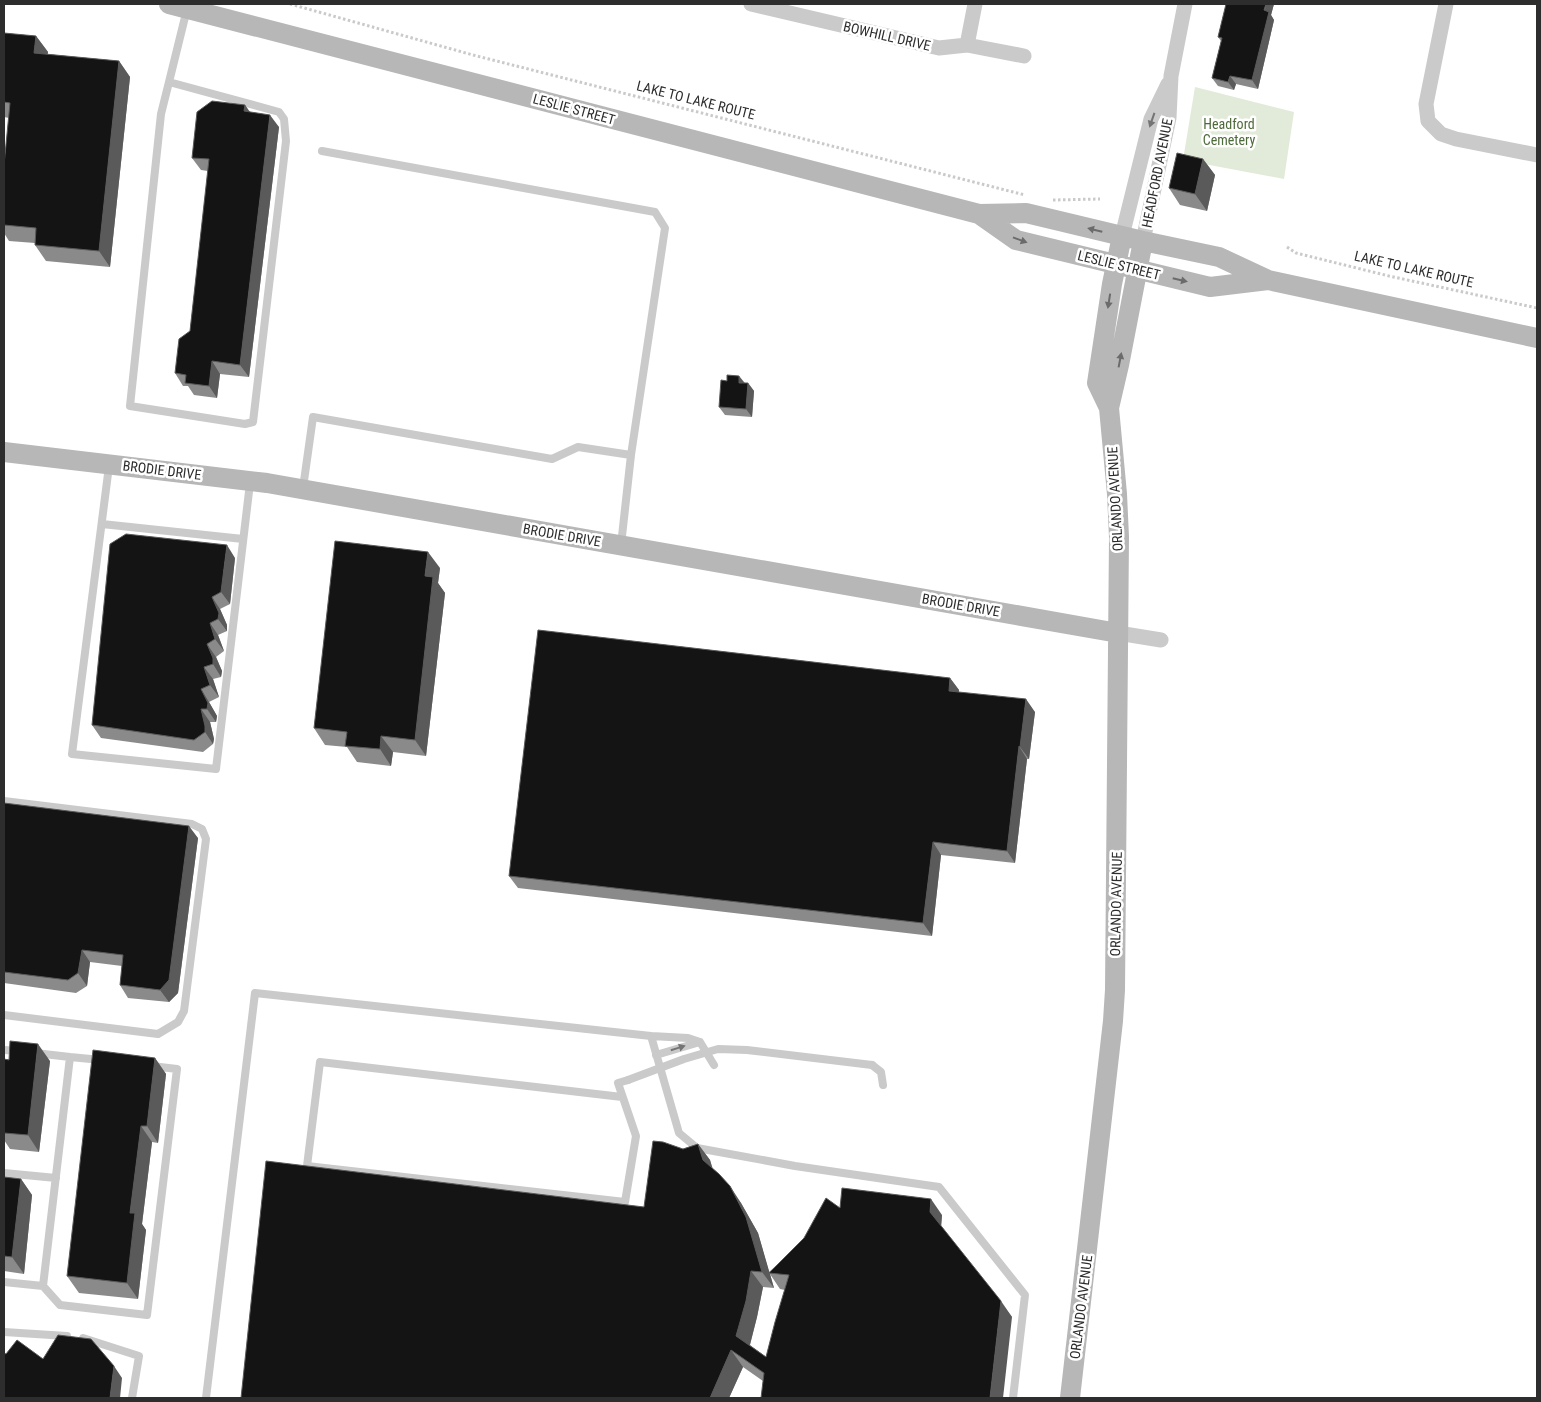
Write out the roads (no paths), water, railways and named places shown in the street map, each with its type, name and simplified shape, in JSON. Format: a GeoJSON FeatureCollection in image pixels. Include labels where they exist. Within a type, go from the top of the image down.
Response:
{"type":"FeatureCollection","features":[{"type":"Feature","properties":{"kind":"street","name":"BOWHILL DRIVE"},"geometry":{"type":"LineString","coordinates":[[751,4],[939,48],[967,45],[1024,56]]}},
{"type":"Feature","properties":{"kind":"street"},"geometry":{"type":"LineString","coordinates":[[967,45],[975,4]]}},
{"type":"Feature","properties":{"kind":"street","name":"HEADFORD AVENUE"},"geometry":{"type":"LineString","coordinates":[[1137,269],[1169,118],[1171,76],[1185,4]]}},
{"type":"Feature","properties":{"kind":"street"},"geometry":{"type":"LineString","coordinates":[[1446,4],[1426,104],[1428,121],[1440,134],[1456,139],[1537,155]]}},
{"type":"Feature","properties":{"kind":"street","name":"LESLIE STREET"},"geometry":{"type":"LineString","coordinates":[[178,6],[979,214],[1026,213],[1219,257],[1268,280],[1537,338]]}},
{"type":"Feature","properties":{"kind":"street","name":"HEADFORD AVENUE"},"geometry":{"type":"LineString","coordinates":[[1122,236],[1151,119],[1171,76]]}},
{"type":"Feature","properties":{"kind":"street","name":"LESLIE STREET"},"geometry":{"type":"LineString","coordinates":[[979,214],[1016,240],[1210,287],[1268,280]]}},
{"type":"Feature","properties":{"kind":"street","name":"ORLANDO AVENUE"},"geometry":{"type":"LineString","coordinates":[[1109,408],[1097,383],[1115,264],[1122,236]]}},
{"type":"Feature","properties":{"kind":"street","name":"ORLANDO AVENUE"},"geometry":{"type":"LineString","coordinates":[[1070,1398],[1114,1021],[1117,854],[1117,494],[1109,408],[1137,269]]}},
{"type":"Feature","properties":{"kind":"street","name":"BRODIE DRIVE"},"geometry":{"type":"LineString","coordinates":[[4,452],[250,481],[1118,633]]}},
{"type":"Feature","properties":{"kind":"street"},"geometry":{"type":"LineString","coordinates":[[1118,633],[1161,640]]}},
{"type":"Feature","properties":{"kind":"lane"},"geometry":{"type":"LineString","coordinates":[[169,82],[279,112],[284,119],[286,140],[253,422],[245,424],[130,406],[161,114],[169,82],[178,6]]}},
{"type":"Feature","properties":{"kind":"lane"},"geometry":{"type":"LineString","coordinates":[[322,151],[655,212],[666,228],[631,455],[621,545]]}},
{"type":"Feature","properties":{"kind":"lane"},"geometry":{"type":"LineString","coordinates":[[303,490],[313,417],[552,460],[578,447],[631,455]]}},
{"type":"Feature","properties":{"kind":"lane"},"geometry":{"type":"LineString","coordinates":[[109,464],[72,754],[216,769],[250,481]]}},
{"type":"Feature","properties":{"kind":"lane"},"geometry":{"type":"LineString","coordinates":[[102,524],[243,539]]}},
{"type":"Feature","properties":{"kind":"lane"},"geometry":{"type":"LineString","coordinates":[[4,801],[192,824],[202,829],[206,839],[184,1011],[178,1022],[158,1034],[4,1015]]}},
{"type":"Feature","properties":{"kind":"lane"},"geometry":{"type":"LineString","coordinates":[[206,1398],[255,994],[651,1036],[688,1038],[700,1042],[714,1065]]}},
{"type":"Feature","properties":{"kind":"lane"},"geometry":{"type":"LineString","coordinates":[[651,1036],[679,1133],[697,1148],[795,1166],[939,1187],[1025,1295],[1013,1398]]}},
{"type":"Feature","properties":{"kind":"lane"},"geometry":{"type":"LineString","coordinates":[[656,1055],[700,1042]]}},
{"type":"Feature","properties":{"kind":"lane"},"geometry":{"type":"LineString","coordinates":[[622,1097],[320,1062],[307,1166],[625,1202],[636,1136],[618,1084],[684,1059],[718,1049],[747,1050],[872,1065],[881,1072],[883,1085]]}},
{"type":"Feature","properties":{"kind":"lane"},"geometry":{"type":"LineString","coordinates":[[4,1050],[109,1061]]}},
{"type":"Feature","properties":{"kind":"lane"},"geometry":{"type":"LineString","coordinates":[[43,1286],[70,1057]]}},
{"type":"Feature","properties":{"kind":"lane"},"geometry":{"type":"LineString","coordinates":[[4,1282],[43,1286],[60,1305],[147,1316],[177,1068],[148,1065]]}},
{"type":"Feature","properties":{"kind":"lane"},"geometry":{"type":"LineString","coordinates":[[4,1173],[56,1178]]}},
{"type":"Feature","properties":{"kind":"lane"},"geometry":{"type":"LineString","coordinates":[[4,1332],[84,1338],[139,1356],[132,1398]]}},
{"type":"Feature","properties":{"kind":"park label","name":"Headford Cemetery"},"geometry":{"type":"Point","coordinates":[1229,132]}}]}
